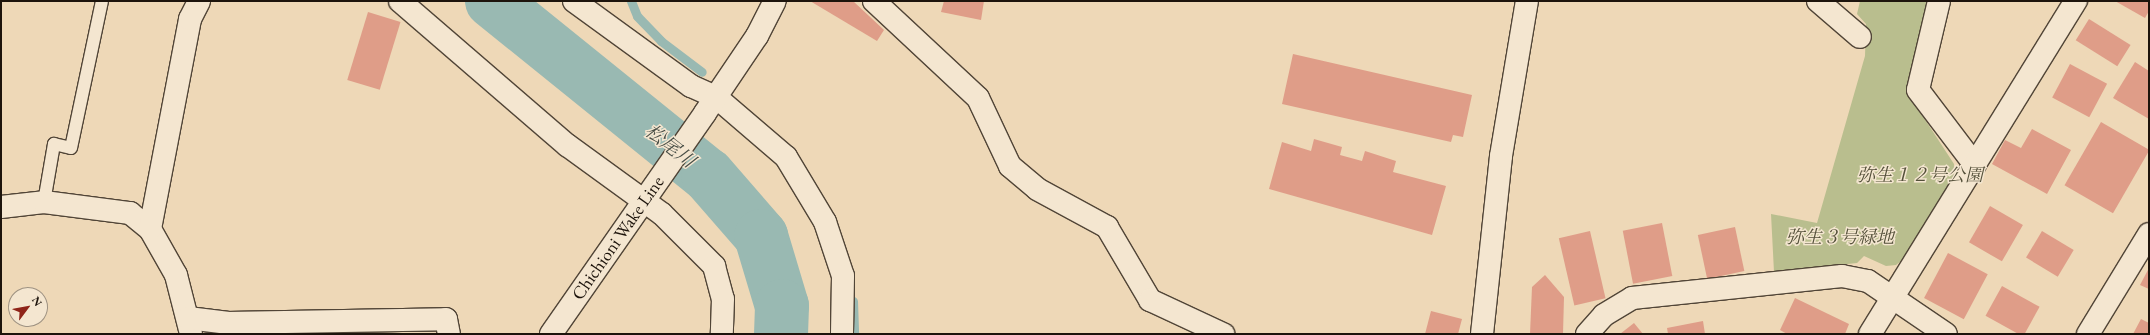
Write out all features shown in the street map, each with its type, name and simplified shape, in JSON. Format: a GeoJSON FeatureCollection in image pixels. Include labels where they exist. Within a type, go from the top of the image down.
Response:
{"type":"FeatureCollection","features":[{"type":"Feature","properties":{"kind":"street"},"geometry":{"type":"LineString","coordinates":[[150,229],[190,19],[199,1]]}},
{"type":"Feature","properties":{"kind":"street"},"geometry":{"type":"LineString","coordinates":[[400,1],[567,145],[647,196],[714,266],[723,299],[722,334]]}},
{"type":"Feature","properties":{"kind":"street"},"geometry":{"type":"LineString","coordinates":[[574,1],[691,86],[711,105],[786,158],[825,222],[843,276],[842,334]]}},
{"type":"Feature","properties":{"kind":"street","name":"Chichioni Wake Line"},"geometry":{"type":"LineString","coordinates":[[552,334],[711,105],[775,1]]}},
{"type":"Feature","properties":{"kind":"street"},"geometry":{"type":"LineString","coordinates":[[874,1],[978,98],[1010,166],[1037,190],[1107,228],[1150,300],[1223,334]]}},
{"type":"Feature","properties":{"kind":"street"},"geometry":{"type":"LineString","coordinates":[[1482,334],[1501,156],[1528,1]]}},
{"type":"Feature","properties":{"kind":"street"},"geometry":{"type":"LineString","coordinates":[[1818,1],[1860,37]]}},
{"type":"Feature","properties":{"kind":"street"},"geometry":{"type":"LineString","coordinates":[[1939,1],[1918,90],[1975,165]]}},
{"type":"Feature","properties":{"kind":"street"},"geometry":{"type":"LineString","coordinates":[[1870,334],[2076,1]]}},
{"type":"Feature","properties":{"kind":"street"},"geometry":{"type":"LineString","coordinates":[[1,207],[44,202],[130,213],[150,229],[176,275],[189,326],[227,323],[446,319],[449,334]]}},
{"type":"Feature","properties":{"kind":"street"},"geometry":{"type":"LineString","coordinates":[[2088,334],[2149,234]]}},
{"type":"Feature","properties":{"kind":"street"},"geometry":{"type":"LineString","coordinates":[[1587,334],[1604,315],[1632,298],[1842,276],[1868,282],[1946,334]]}},
{"type":"Feature","properties":{"kind":"lane"},"geometry":{"type":"LineString","coordinates":[[44,202],[54,144],[71,148],[102,1]]}},
{"type":"Feature","properties":{"kind":"green space","name":"弥生３号緑地"},"geometry":{"type":"Polygon","coordinates":[[[1860,1],[1927,1],[1910,73],[1909,95],[1954,164],[1954,181],[1907,256],[1896,265],[1886,266],[1864,256],[1857,263],[1774,272],[1771,214],[1817,223],[1865,56],[1866,24],[1857,14],[1860,1]]]}},
{"type":"Feature","properties":{"kind":"building"},"geometry":{"type":"Polygon","coordinates":[[[810,1],[853,1],[884,30],[877,41],[810,1]]]}},
{"type":"Feature","properties":{"kind":"building"},"geometry":{"type":"Polygon","coordinates":[[[944,1],[984,1],[981,20],[941,12],[944,1]]]}},
{"type":"Feature","properties":{"kind":"building"},"geometry":{"type":"Polygon","coordinates":[[[2115,1],[2149,1],[2149,11],[2145,18],[2115,1]]]}},
{"type":"Feature","properties":{"kind":"building"},"geometry":{"type":"Polygon","coordinates":[[[368,12],[401,22],[380,90],[347,80],[368,12]]]}},
{"type":"Feature","properties":{"kind":"building"},"geometry":{"type":"Polygon","coordinates":[[[2089,19],[2131,45],[2117,66],[2076,40],[2089,19]]]}},
{"type":"Feature","properties":{"kind":"building"},"geometry":{"type":"Polygon","coordinates":[[[1293,54],[1472,95],[1463,137],[1453,135],[1451,142],[1282,104],[1293,54]]]}},
{"type":"Feature","properties":{"kind":"building"},"geometry":{"type":"Polygon","coordinates":[[[2135,62],[2149,71],[2149,119],[2113,98],[2135,62]]]}},
{"type":"Feature","properties":{"kind":"building"},"geometry":{"type":"Polygon","coordinates":[[[2070,64],[2107,84],[2089,117],[2052,98],[2070,64]]]}},
{"type":"Feature","properties":{"kind":"building"},"geometry":{"type":"Polygon","coordinates":[[[2101,122],[2149,150],[2113,213],[2064,185],[2101,122]]]}},
{"type":"Feature","properties":{"kind":"building"},"geometry":{"type":"Polygon","coordinates":[[[2032,129],[2071,150],[2047,194],[1992,164],[2005,140],[2021,148],[2032,129]]]}},
{"type":"Feature","properties":{"kind":"building"},"geometry":{"type":"Polygon","coordinates":[[[1314,139],[1342,147],[1340,155],[1362,161],[1365,151],[1396,161],[1393,172],[1446,186],[1432,235],[1269,189],[1282,142],[1311,151],[1314,139]]]}},
{"type":"Feature","properties":{"kind":"building"},"geometry":{"type":"Polygon","coordinates":[[[1990,206],[2023,225],[2002,261],[1969,242],[1990,206]]]}},
{"type":"Feature","properties":{"kind":"building"},"geometry":{"type":"Polygon","coordinates":[[[1662,223],[1672,276],[1633,284],[1623,231],[1662,223]]]}},
{"type":"Feature","properties":{"kind":"building"},"geometry":{"type":"Polygon","coordinates":[[[1735,227],[1744,271],[1707,279],[1698,235],[1735,227]]]}},
{"type":"Feature","properties":{"kind":"building"},"geometry":{"type":"Polygon","coordinates":[[[1590,231],[1606,298],[1574,305],[1559,238],[1590,231]]]}},
{"type":"Feature","properties":{"kind":"building"},"geometry":{"type":"Polygon","coordinates":[[[2042,231],[2074,250],[2058,277],[2026,258],[2042,231]]]}},
{"type":"Feature","properties":{"kind":"building"},"geometry":{"type":"Polygon","coordinates":[[[1948,253],[1988,274],[1964,319],[1924,298],[1948,253]]]}},
{"type":"Feature","properties":{"kind":"building"},"geometry":{"type":"Polygon","coordinates":[[[2149,268],[2149,289],[2140,285],[2149,268]]]}},
{"type":"Feature","properties":{"kind":"building"},"geometry":{"type":"Polygon","coordinates":[[[1545,275],[1564,297],[1563,334],[1530,334],[1532,287],[1545,275]]]}},
{"type":"Feature","properties":{"kind":"building"},"geometry":{"type":"Polygon","coordinates":[[[2002,286],[2040,307],[2025,334],[2018,334],[1986,316],[2002,286]]]}},
{"type":"Feature","properties":{"kind":"building"},"geometry":{"type":"Polygon","coordinates":[[[1795,298],[1849,324],[1845,334],[1787,334],[1780,330],[1795,298]]]}},
{"type":"Feature","properties":{"kind":"building"},"geometry":{"type":"Polygon","coordinates":[[[1431,311],[1462,319],[1458,334],[1425,334],[1431,311]]]}},
{"type":"Feature","properties":{"kind":"building"},"geometry":{"type":"Polygon","coordinates":[[[2141,319],[2149,323],[2149,334],[2133,334],[2141,319]]]}},
{"type":"Feature","properties":{"kind":"building"},"geometry":{"type":"Polygon","coordinates":[[[1703,321],[1705,334],[1668,334],[1667,328],[1703,321]]]}},
{"type":"Feature","properties":{"kind":"building"},"geometry":{"type":"Polygon","coordinates":[[[1634,323],[1643,334],[1620,334],[1634,323]]]}},
{"type":"Feature","properties":{"kind":"waterway","name":"松尾川"},"geometry":{"type":"LineString","coordinates":[[492,1],[708,175],[761,236],[782,306],[781,334]]}},
{"type":"Feature","properties":{"kind":"waterway"},"geometry":{"type":"LineString","coordinates":[[631,1],[637,16],[661,41],[702,72]]}},
{"type":"Feature","properties":{"kind":"waterway"},"geometry":{"type":"LineString","coordinates":[[853,301],[854,334]]}},
{"type":"Feature","properties":{"kind":"park label","name":"弥生１２号公園"},"geometry":{"type":"Point","coordinates":[1920,175]}}]}
